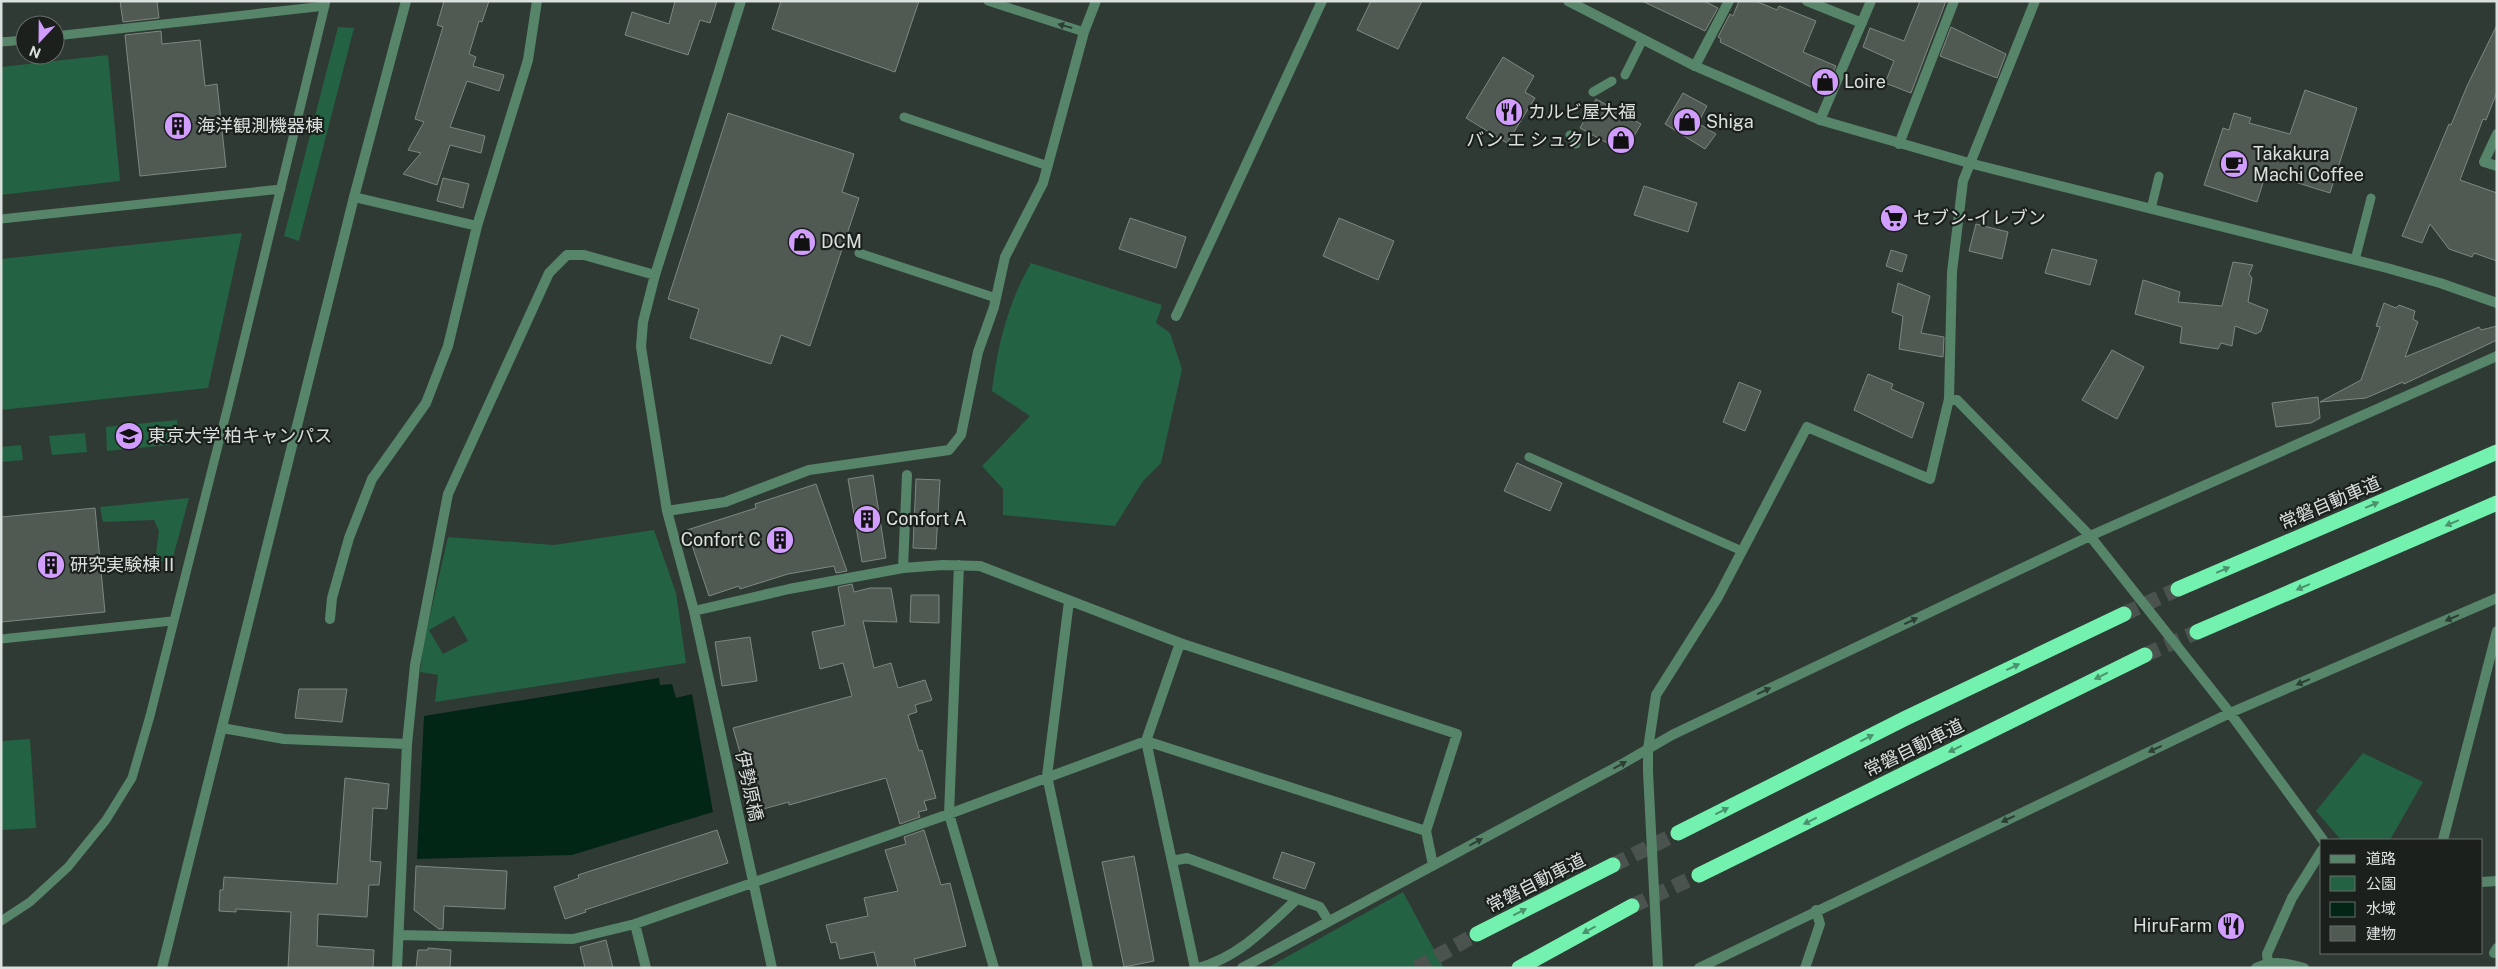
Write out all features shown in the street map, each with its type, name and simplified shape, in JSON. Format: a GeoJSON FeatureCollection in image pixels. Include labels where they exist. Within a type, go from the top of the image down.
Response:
{"type":"FeatureCollection","features":[{"type":"Feature","properties":{"kind":"highway","name":"常磐自動車道"},"geometry":{"type":"LineString","coordinates":[[2178,589],[2497,452]]}},
{"type":"Feature","properties":{"kind":"highway"},"geometry":{"type":"LineString","coordinates":[[2197,632],[2497,503]]}},
{"type":"Feature","properties":{"kind":"highway","name":"常磐自動車道"},"geometry":{"type":"LineString","coordinates":[[1678,833],[1914,714],[2124,614]]}},
{"type":"Feature","properties":{"kind":"highway","name":"常磐自動車道"},"geometry":{"type":"LineString","coordinates":[[1699,875],[2145,655]]}},
{"type":"Feature","properties":{"kind":"highway","name":"常磐自動車道"},"geometry":{"type":"LineString","coordinates":[[1477,934],[1613,866]]}},
{"type":"Feature","properties":{"kind":"highway"},"geometry":{"type":"LineString","coordinates":[[1519,968],[1632,906]]}},
{"type":"Feature","properties":{"kind":"street"},"geometry":{"type":"LineString","coordinates":[[162,968],[354,197],[406,1]]}},
{"type":"Feature","properties":{"kind":"street"},"geometry":{"type":"LineString","coordinates":[[330,619],[332,598],[349,538],[372,479],[426,403],[448,346],[477,226],[528,60],[537,1]]}},
{"type":"Feature","properties":{"kind":"street","name":"伊勢原橋"},"geometry":{"type":"LineString","coordinates":[[742,1],[655,274],[642,322],[641,347],[667,512],[694,611],[772,968]]}},
{"type":"Feature","properties":{"kind":"street"},"geometry":{"type":"LineString","coordinates":[[667,512],[725,502],[809,470],[949,450],[961,435],[978,352],[996,298],[1005,257],[1043,183],[1084,32],[1096,1]]}},
{"type":"Feature","properties":{"kind":"street"},"geometry":{"type":"LineString","coordinates":[[1176,316],[1322,1]]}},
{"type":"Feature","properties":{"kind":"street"},"geometry":{"type":"LineString","coordinates":[[1568,1],[1695,66],[1820,120],[1969,164],[2440,283],[2497,303]]}},
{"type":"Feature","properties":{"kind":"street"},"geometry":{"type":"LineString","coordinates":[[1695,66],[1729,1]]}},
{"type":"Feature","properties":{"kind":"street"},"geometry":{"type":"LineString","coordinates":[[1807,1],[1862,23]]}},
{"type":"Feature","properties":{"kind":"street"},"geometry":{"type":"LineString","coordinates":[[1820,120],[1871,1]]}},
{"type":"Feature","properties":{"kind":"street"},"geometry":{"type":"LineString","coordinates":[[1899,144],[1954,1]]}},
{"type":"Feature","properties":{"kind":"street"},"geometry":{"type":"LineString","coordinates":[[1658,968],[1648,749],[1656,695],[1718,597],[1807,426],[1930,479],[1949,399],[1952,272],[1961,193],[1969,164],[2035,1]]}},
{"type":"Feature","properties":{"kind":"street"},"geometry":{"type":"LineString","coordinates":[[2497,134],[2484,162],[2497,166]]}},
{"type":"Feature","properties":{"kind":"street"},"geometry":{"type":"LineString","coordinates":[[354,197],[477,226]]}},
{"type":"Feature","properties":{"kind":"street"},"geometry":{"type":"LineString","coordinates":[[397,968],[407,744],[415,665],[448,494],[549,273],[567,255],[584,255],[655,274]]}},
{"type":"Feature","properties":{"kind":"street"},"geometry":{"type":"LineString","coordinates":[[1242,968],[1672,735],[2090,536],[2497,356]]}},
{"type":"Feature","properties":{"kind":"street"},"geometry":{"type":"LineString","coordinates":[[1949,399],[1957,400],[2090,536],[2230,713],[2322,839]]}},
{"type":"Feature","properties":{"kind":"street"},"geometry":{"type":"LineString","coordinates":[[903,568],[907,475]]}},
{"type":"Feature","properties":{"kind":"street"},"geometry":{"type":"LineString","coordinates":[[959,565],[949,814],[994,968]]}},
{"type":"Feature","properties":{"kind":"street"},"geometry":{"type":"LineString","coordinates":[[694,611],[780,591],[903,568],[959,565],[980,566],[1180,643],[1457,734],[1426,831],[1433,865]]}},
{"type":"Feature","properties":{"kind":"street"},"geometry":{"type":"LineString","coordinates":[[1699,968],[1816,910],[2230,713],[2496,600]]}},
{"type":"Feature","properties":{"kind":"street"},"geometry":{"type":"LineString","coordinates":[[1068,601],[1047,776],[1088,968]]}},
{"type":"Feature","properties":{"kind":"street"},"geometry":{"type":"LineString","coordinates":[[2443,839],[2497,632]]}},
{"type":"Feature","properties":{"kind":"street"},"geometry":{"type":"LineString","coordinates":[[1180,643],[1146,741],[1197,968],[1234,952],[1257,936],[1297,899]]}},
{"type":"Feature","properties":{"kind":"street"},"geometry":{"type":"LineString","coordinates":[[222,728],[284,740],[407,744]]}},
{"type":"Feature","properties":{"kind":"street"},"geometry":{"type":"LineString","coordinates":[[399,935],[573,939],[634,924],[949,814],[1047,776],[1146,741],[1426,831]]}},
{"type":"Feature","properties":{"kind":"street"},"geometry":{"type":"LineString","coordinates":[[2268,962],[2267,954],[2292,898],[2320,853]]}},
{"type":"Feature","properties":{"kind":"street"},"geometry":{"type":"LineString","coordinates":[[1172,861],[1187,858],[1320,907],[1328,920]]}},
{"type":"Feature","properties":{"kind":"street"},"geometry":{"type":"LineString","coordinates":[[2483,882],[2497,881]]}},
{"type":"Feature","properties":{"kind":"street"},"geometry":{"type":"LineString","coordinates":[[1805,968],[1820,924],[1816,910]]}},
{"type":"Feature","properties":{"kind":"street"},"geometry":{"type":"LineString","coordinates":[[634,924],[646,968]]}},
{"type":"Feature","properties":{"kind":"street"},"geometry":{"type":"LineString","coordinates":[[2256,968],[2268,962],[2285,963],[2304,968]]}},
{"type":"Feature","properties":{"kind":"lane"},"geometry":{"type":"LineString","coordinates":[[988,1],[1084,32]]}},
{"type":"Feature","properties":{"kind":"lane"},"geometry":{"type":"LineString","coordinates":[[1,921],[30,902],[68,867],[106,820],[132,778],[150,716],[326,4],[65,35]]}},
{"type":"Feature","properties":{"kind":"lane"},"geometry":{"type":"LineString","coordinates":[[1625,75],[1643,39]]}},
{"type":"Feature","properties":{"kind":"lane"},"geometry":{"type":"LineString","coordinates":[[1,42],[15,41]]}},
{"type":"Feature","properties":{"kind":"lane"},"geometry":{"type":"LineString","coordinates":[[1593,92],[1612,81]]}},
{"type":"Feature","properties":{"kind":"lane"},"geometry":{"type":"LineString","coordinates":[[904,117],[1048,166]]}},
{"type":"Feature","properties":{"kind":"lane"},"geometry":{"type":"LineString","coordinates":[[1570,135],[1576,144]]}},
{"type":"Feature","properties":{"kind":"lane"},"geometry":{"type":"LineString","coordinates":[[2151,209],[2158,176]]}},
{"type":"Feature","properties":{"kind":"lane"},"geometry":{"type":"LineString","coordinates":[[1,219],[281,189]]}},
{"type":"Feature","properties":{"kind":"lane"},"geometry":{"type":"LineString","coordinates":[[2354,260],[2371,198]]}},
{"type":"Feature","properties":{"kind":"lane"},"geometry":{"type":"LineString","coordinates":[[859,253],[996,298]]}},
{"type":"Feature","properties":{"kind":"lane"},"geometry":{"type":"LineString","coordinates":[[1529,457],[1742,551]]}},
{"type":"Feature","properties":{"kind":"lane"},"geometry":{"type":"LineString","coordinates":[[1,639],[172,621]]}},
{"type":"Feature","properties":{"kind":"green space"},"geometry":{"type":"Polygon","coordinates":[[[338,27],[354,28],[299,241],[284,236],[338,27]]]}},
{"type":"Feature","properties":{"kind":"green space"},"geometry":{"type":"Polygon","coordinates":[[[108,55],[120,181],[1,195],[1,67],[65,65],[65,60],[108,55]]]}},
{"type":"Feature","properties":{"kind":"green space"},"geometry":{"type":"Polygon","coordinates":[[[242,233],[208,388],[1,410],[1,259],[242,233]]]}},
{"type":"Feature","properties":{"kind":"green space"},"geometry":{"type":"Polygon","coordinates":[[[1031,263],[1162,305],[1156,323],[1170,333],[1182,369],[1161,463],[1143,481],[1115,526],[1003,515],[1003,489],[982,466],[1030,416],[992,391],[1000,342],[1010,309],[1031,263]]]}},
{"type":"Feature","properties":{"kind":"green space"},"geometry":{"type":"Polygon","coordinates":[[[177,420],[179,444],[107,451],[106,427],[177,420]]]}},
{"type":"Feature","properties":{"kind":"green space"},"geometry":{"type":"Polygon","coordinates":[[[85,433],[87,452],[52,455],[49,436],[85,433]]]}},
{"type":"Feature","properties":{"kind":"green space"},"geometry":{"type":"Polygon","coordinates":[[[21,445],[23,460],[1,462],[1,447],[21,445]]]}},
{"type":"Feature","properties":{"kind":"green space"},"geometry":{"type":"Polygon","coordinates":[[[189,498],[172,561],[155,561],[159,531],[154,520],[103,522],[100,507],[189,498]]]}},
{"type":"Feature","properties":{"kind":"green space"},"geometry":{"type":"Polygon","coordinates":[[[654,530],[676,593],[686,663],[435,702],[438,675],[420,672],[423,646],[448,537],[554,545],[654,530]],[[454,616],[429,630],[443,654],[468,641],[454,616]]]}},
{"type":"Feature","properties":{"kind":"green space"},"geometry":{"type":"Polygon","coordinates":[[[30,739],[36,828],[1,830],[1,741],[30,739]]]}},
{"type":"Feature","properties":{"kind":"green space"},"geometry":{"type":"Polygon","coordinates":[[[2363,753],[2423,782],[2391,839],[2340,839],[2316,811],[2363,753]]]}},
{"type":"Feature","properties":{"kind":"green space"},"geometry":{"type":"Polygon","coordinates":[[[1403,892],[1444,968],[1267,968],[1403,892]]]}},
{"type":"Feature","properties":{"kind":"water"},"geometry":{"type":"Polygon","coordinates":[[[659,678],[660,685],[672,684],[676,698],[692,694],[713,812],[572,855],[417,859],[424,716],[659,678]]]}},
{"type":"Feature","properties":{"kind":"building"},"geometry":{"type":"Polygon","coordinates":[[[120,1],[157,1],[159,18],[123,22],[120,1]]]}},
{"type":"Feature","properties":{"kind":"building"},"geometry":{"type":"Polygon","coordinates":[[[444,1],[489,1],[482,22],[479,21],[469,54],[476,57],[473,66],[504,75],[499,91],[467,81],[450,127],[485,136],[481,153],[450,145],[437,185],[403,174],[421,153],[408,150],[424,122],[415,119],[443,27],[437,25],[444,1]]]}},
{"type":"Feature","properties":{"kind":"building"},"geometry":{"type":"Polygon","coordinates":[[[675,1],[717,1],[710,23],[700,20],[688,55],[625,35],[632,12],[669,24],[675,1]]]}},
{"type":"Feature","properties":{"kind":"building"},"geometry":{"type":"Polygon","coordinates":[[[781,1],[919,1],[895,72],[772,29],[781,1]]]}},
{"type":"Feature","properties":{"kind":"building"},"geometry":{"type":"Polygon","coordinates":[[[1371,1],[1422,1],[1398,49],[1357,30],[1371,1]]]}},
{"type":"Feature","properties":{"kind":"building"},"geometry":{"type":"Polygon","coordinates":[[[1642,1],[1704,1],[1718,8],[1705,31],[1642,1]]]}},
{"type":"Feature","properties":{"kind":"building"},"geometry":{"type":"Polygon","coordinates":[[[1739,1],[1756,1],[1777,10],[1779,6],[1816,21],[1803,52],[1836,66],[1825,90],[1811,87],[1720,42],[1721,39],[1718,37],[1730,14],[1733,16],[1739,1]]]}},
{"type":"Feature","properties":{"kind":"building"},"geometry":{"type":"Polygon","coordinates":[[[1920,1],[1946,1],[1911,93],[1885,83],[1894,61],[1863,47],[1870,28],[1904,41],[1920,1]]]}},
{"type":"Feature","properties":{"kind":"building"},"geometry":{"type":"Polygon","coordinates":[[[2497,25],[2497,92],[2486,120],[2483,119],[2460,180],[2497,193],[2497,261],[2474,253],[2472,257],[2449,249],[2430,224],[2422,243],[2402,236],[2449,124],[2451,125],[2467,86],[2497,25]]]}},
{"type":"Feature","properties":{"kind":"building"},"geometry":{"type":"Polygon","coordinates":[[[1951,27],[2006,54],[1997,78],[1940,56],[1951,27]]]}},
{"type":"Feature","properties":{"kind":"building","name":"海洋観測機器棟"},"geometry":{"type":"Polygon","coordinates":[[[161,31],[162,44],[200,40],[205,86],[217,84],[226,167],[140,176],[125,35],[161,31]]]}},
{"type":"Feature","properties":{"kind":"building"},"geometry":{"type":"Polygon","coordinates":[[[1503,57],[1534,76],[1525,92],[1535,98],[1507,143],[1466,118],[1503,57]]]}},
{"type":"Feature","properties":{"kind":"building"},"geometry":{"type":"Polygon","coordinates":[[[2305,90],[2357,108],[2330,193],[2266,173],[2257,202],[2204,185],[2223,128],[2229,130],[2234,113],[2251,118],[2249,123],[2290,134],[2305,90]]]}},
{"type":"Feature","properties":{"kind":"building"},"geometry":{"type":"Polygon","coordinates":[[[1683,93],[1707,106],[1698,123],[1716,134],[1705,149],[1665,124],[1683,93]]]}},
{"type":"Feature","properties":{"kind":"building"},"geometry":{"type":"Polygon","coordinates":[[[1596,99],[1641,124],[1626,150],[1620,150],[1580,128],[1596,99]]]}},
{"type":"Feature","properties":{"kind":"building"},"geometry":{"type":"Polygon","coordinates":[[[728,113],[854,154],[842,192],[859,198],[810,346],[781,335],[771,364],[690,338],[699,309],[668,299],[728,113]]]}},
{"type":"Feature","properties":{"kind":"building"},"geometry":{"type":"Polygon","coordinates":[[[443,178],[469,184],[463,208],[437,201],[443,178]]]}},
{"type":"Feature","properties":{"kind":"building"},"geometry":{"type":"Polygon","coordinates":[[[1644,186],[1697,203],[1688,232],[1634,215],[1644,186]]]}},
{"type":"Feature","properties":{"kind":"building"},"geometry":{"type":"Polygon","coordinates":[[[1130,218],[1186,237],[1176,268],[1119,249],[1130,218]]]}},
{"type":"Feature","properties":{"kind":"building"},"geometry":{"type":"Polygon","coordinates":[[[1339,218],[1394,241],[1378,280],[1323,256],[1339,218]]]}},
{"type":"Feature","properties":{"kind":"building"},"geometry":{"type":"Polygon","coordinates":[[[1976,224],[2008,232],[2002,259],[1969,251],[1976,224]]]}},
{"type":"Feature","properties":{"kind":"building"},"geometry":{"type":"Polygon","coordinates":[[[2052,249],[2097,260],[2090,285],[2045,273],[2052,249]]]}},
{"type":"Feature","properties":{"kind":"building"},"geometry":{"type":"Polygon","coordinates":[[[1891,250],[1907,255],[1902,272],[1886,266],[1891,250]]]}},
{"type":"Feature","properties":{"kind":"building"},"geometry":{"type":"Polygon","coordinates":[[[2233,262],[2253,265],[2249,274],[2252,278],[2248,302],[2268,310],[2261,331],[2256,334],[2235,326],[2232,346],[2221,343],[2218,349],[2180,343],[2182,327],[2135,314],[2143,280],[2180,292],[2178,302],[2222,306],[2233,262]]]}},
{"type":"Feature","properties":{"kind":"building"},"geometry":{"type":"Polygon","coordinates":[[[1898,283],[1930,296],[1921,333],[1944,337],[1943,357],[1899,349],[1903,316],[1892,312],[1898,283]]]}},
{"type":"Feature","properties":{"kind":"building"},"geometry":{"type":"Polygon","coordinates":[[[2384,303],[2396,308],[2399,305],[2415,311],[2413,319],[2418,322],[2405,357],[2479,327],[2481,330],[2497,326],[2497,340],[2404,384],[2403,382],[2366,398],[2320,402],[2361,380],[2380,327],[2376,326],[2384,303]]]}},
{"type":"Feature","properties":{"kind":"building"},"geometry":{"type":"Polygon","coordinates":[[[2112,350],[2144,367],[2117,419],[2082,400],[2112,350]]]}},
{"type":"Feature","properties":{"kind":"building"},"geometry":{"type":"Polygon","coordinates":[[[1868,374],[1893,384],[1891,389],[1924,403],[1912,438],[1854,410],[1868,374]]]}},
{"type":"Feature","properties":{"kind":"building"},"geometry":{"type":"Polygon","coordinates":[[[1739,382],[1761,391],[1745,431],[1723,422],[1739,382]]]}},
{"type":"Feature","properties":{"kind":"building"},"geometry":{"type":"Polygon","coordinates":[[[2318,397],[2320,418],[2311,423],[2276,427],[2272,403],[2318,397]]]}},
{"type":"Feature","properties":{"kind":"building"},"geometry":{"type":"Polygon","coordinates":[[[1517,463],[1562,483],[1550,511],[1504,491],[1517,463]]]}},
{"type":"Feature","properties":{"kind":"building","name":"Confort A"},"geometry":{"type":"Polygon","coordinates":[[[873,475],[886,558],[862,562],[848,479],[873,475]]]}},
{"type":"Feature","properties":{"kind":"building"},"geometry":{"type":"Polygon","coordinates":[[[916,479],[940,480],[936,549],[913,548],[916,479]]]}},
{"type":"Feature","properties":{"kind":"building"},"geometry":{"type":"Polygon","coordinates":[[[816,484],[847,571],[836,573],[834,566],[788,574],[740,589],[739,586],[709,596],[687,530],[756,508],[755,504],[816,484]]]}},
{"type":"Feature","properties":{"kind":"building","name":"研究実験棟Ⅱ"},"geometry":{"type":"Polygon","coordinates":[[[95,508],[105,612],[1,622],[1,517],[95,508]]]}},
{"type":"Feature","properties":{"kind":"building"},"geometry":{"type":"Polygon","coordinates":[[[852,584],[854,592],[870,588],[891,588],[897,622],[863,621],[874,668],[891,663],[898,688],[925,680],[932,700],[915,705],[917,712],[908,715],[919,751],[922,750],[936,798],[924,801],[927,810],[918,812],[920,817],[900,824],[886,778],[789,805],[789,802],[756,811],[738,754],[740,753],[733,728],[852,696],[843,663],[820,669],[812,632],[845,625],[838,587],[852,584]]]}},
{"type":"Feature","properties":{"kind":"building"},"geometry":{"type":"Polygon","coordinates":[[[911,595],[939,595],[939,623],[910,622],[911,595]]]}},
{"type":"Feature","properties":{"kind":"building"},"geometry":{"type":"Polygon","coordinates":[[[750,637],[757,681],[722,686],[715,642],[750,637]]]}},
{"type":"Feature","properties":{"kind":"building"},"geometry":{"type":"Polygon","coordinates":[[[299,689],[347,689],[342,722],[295,718],[299,689]]]}},
{"type":"Feature","properties":{"kind":"building"},"geometry":{"type":"Polygon","coordinates":[[[345,778],[389,784],[387,809],[373,808],[370,861],[381,862],[379,885],[369,885],[367,917],[318,914],[317,946],[374,950],[373,968],[288,968],[291,912],[236,909],[236,912],[219,911],[220,890],[223,890],[224,877],[337,884],[345,778]]]}},
{"type":"Feature","properties":{"kind":"building"},"geometry":{"type":"Polygon","coordinates":[[[717,830],[728,863],[585,910],[586,912],[565,919],[554,887],[579,878],[578,875],[717,830]]]}},
{"type":"Feature","properties":{"kind":"building"},"geometry":{"type":"Polygon","coordinates":[[[924,830],[941,885],[950,883],[966,946],[914,959],[916,968],[878,968],[874,952],[840,959],[836,942],[831,943],[826,925],[868,916],[864,898],[898,891],[885,850],[906,844],[904,837],[924,830]]]}},
{"type":"Feature","properties":{"kind":"building"},"geometry":{"type":"Polygon","coordinates":[[[1282,852],[1315,863],[1305,889],[1273,878],[1282,852]]]}},
{"type":"Feature","properties":{"kind":"building"},"geometry":{"type":"Polygon","coordinates":[[[1134,856],[1154,961],[1124,967],[1102,862],[1134,856]]]}},
{"type":"Feature","properties":{"kind":"building"},"geometry":{"type":"Polygon","coordinates":[[[416,866],[507,871],[505,909],[444,906],[443,929],[439,929],[414,910],[416,866]]]}},
{"type":"Feature","properties":{"kind":"building"},"geometry":{"type":"Polygon","coordinates":[[[606,940],[613,968],[585,968],[580,947],[606,940]]]}},
{"type":"Feature","properties":{"kind":"building"},"geometry":{"type":"Polygon","coordinates":[[[428,948],[451,950],[450,968],[416,968],[418,950],[428,950],[428,948]]]}},
{"type":"Feature","properties":{"kind":"tunnel"},"geometry":{"type":"LineString","coordinates":[[2124,614],[2178,589]]}},
{"type":"Feature","properties":{"kind":"tunnel"},"geometry":{"type":"LineString","coordinates":[[2145,655],[2197,632]]}},
{"type":"Feature","properties":{"kind":"tunnel"},"geometry":{"type":"LineString","coordinates":[[1613,865],[1678,833]]}},
{"type":"Feature","properties":{"kind":"tunnel"},"geometry":{"type":"LineString","coordinates":[[1632,906],[1699,875]]}},
{"type":"Feature","properties":{"kind":"tunnel"},"geometry":{"type":"LineString","coordinates":[[1416,968],[1477,934]]}},
{"type":"Feature","properties":{"kind":"place","name":"Loire"},"geometry":{"type":"Point","coordinates":[1825,82]}},
{"type":"Feature","properties":{"kind":"place","name":"カルビ屋大福"},"geometry":{"type":"Point","coordinates":[1509,112]}},
{"type":"Feature","properties":{"kind":"place","name":"Shiga"},"geometry":{"type":"Point","coordinates":[1687,122]}},
{"type":"Feature","properties":{"kind":"place","name":"海洋観測機器棟"},"geometry":{"type":"Point","coordinates":[178,126]}},
{"type":"Feature","properties":{"kind":"place","name":"バン エ シュクレ"},"geometry":{"type":"Point","coordinates":[1621,140]}},
{"type":"Feature","properties":{"kind":"place","name":"Takakura Machi Coffee"},"geometry":{"type":"Point","coordinates":[2234,164]}},
{"type":"Feature","properties":{"kind":"place","name":"セブン-イレブン"},"geometry":{"type":"Point","coordinates":[1894,218]}},
{"type":"Feature","properties":{"kind":"place","name":"DCM"},"geometry":{"type":"Point","coordinates":[802,242]}},
{"type":"Feature","properties":{"kind":"place","name":"東京大学 柏キャンパス"},"geometry":{"type":"Point","coordinates":[129,436]}},
{"type":"Feature","properties":{"kind":"place","name":"Confort A"},"geometry":{"type":"Point","coordinates":[867,519]}},
{"type":"Feature","properties":{"kind":"place","name":"Confort C"},"geometry":{"type":"Point","coordinates":[780,540]}},
{"type":"Feature","properties":{"kind":"place","name":"研究実験棟Ⅱ"},"geometry":{"type":"Point","coordinates":[51,565]}},
{"type":"Feature","properties":{"kind":"place","name":"HiruFarm"},"geometry":{"type":"Point","coordinates":[2231,926]}}]}
